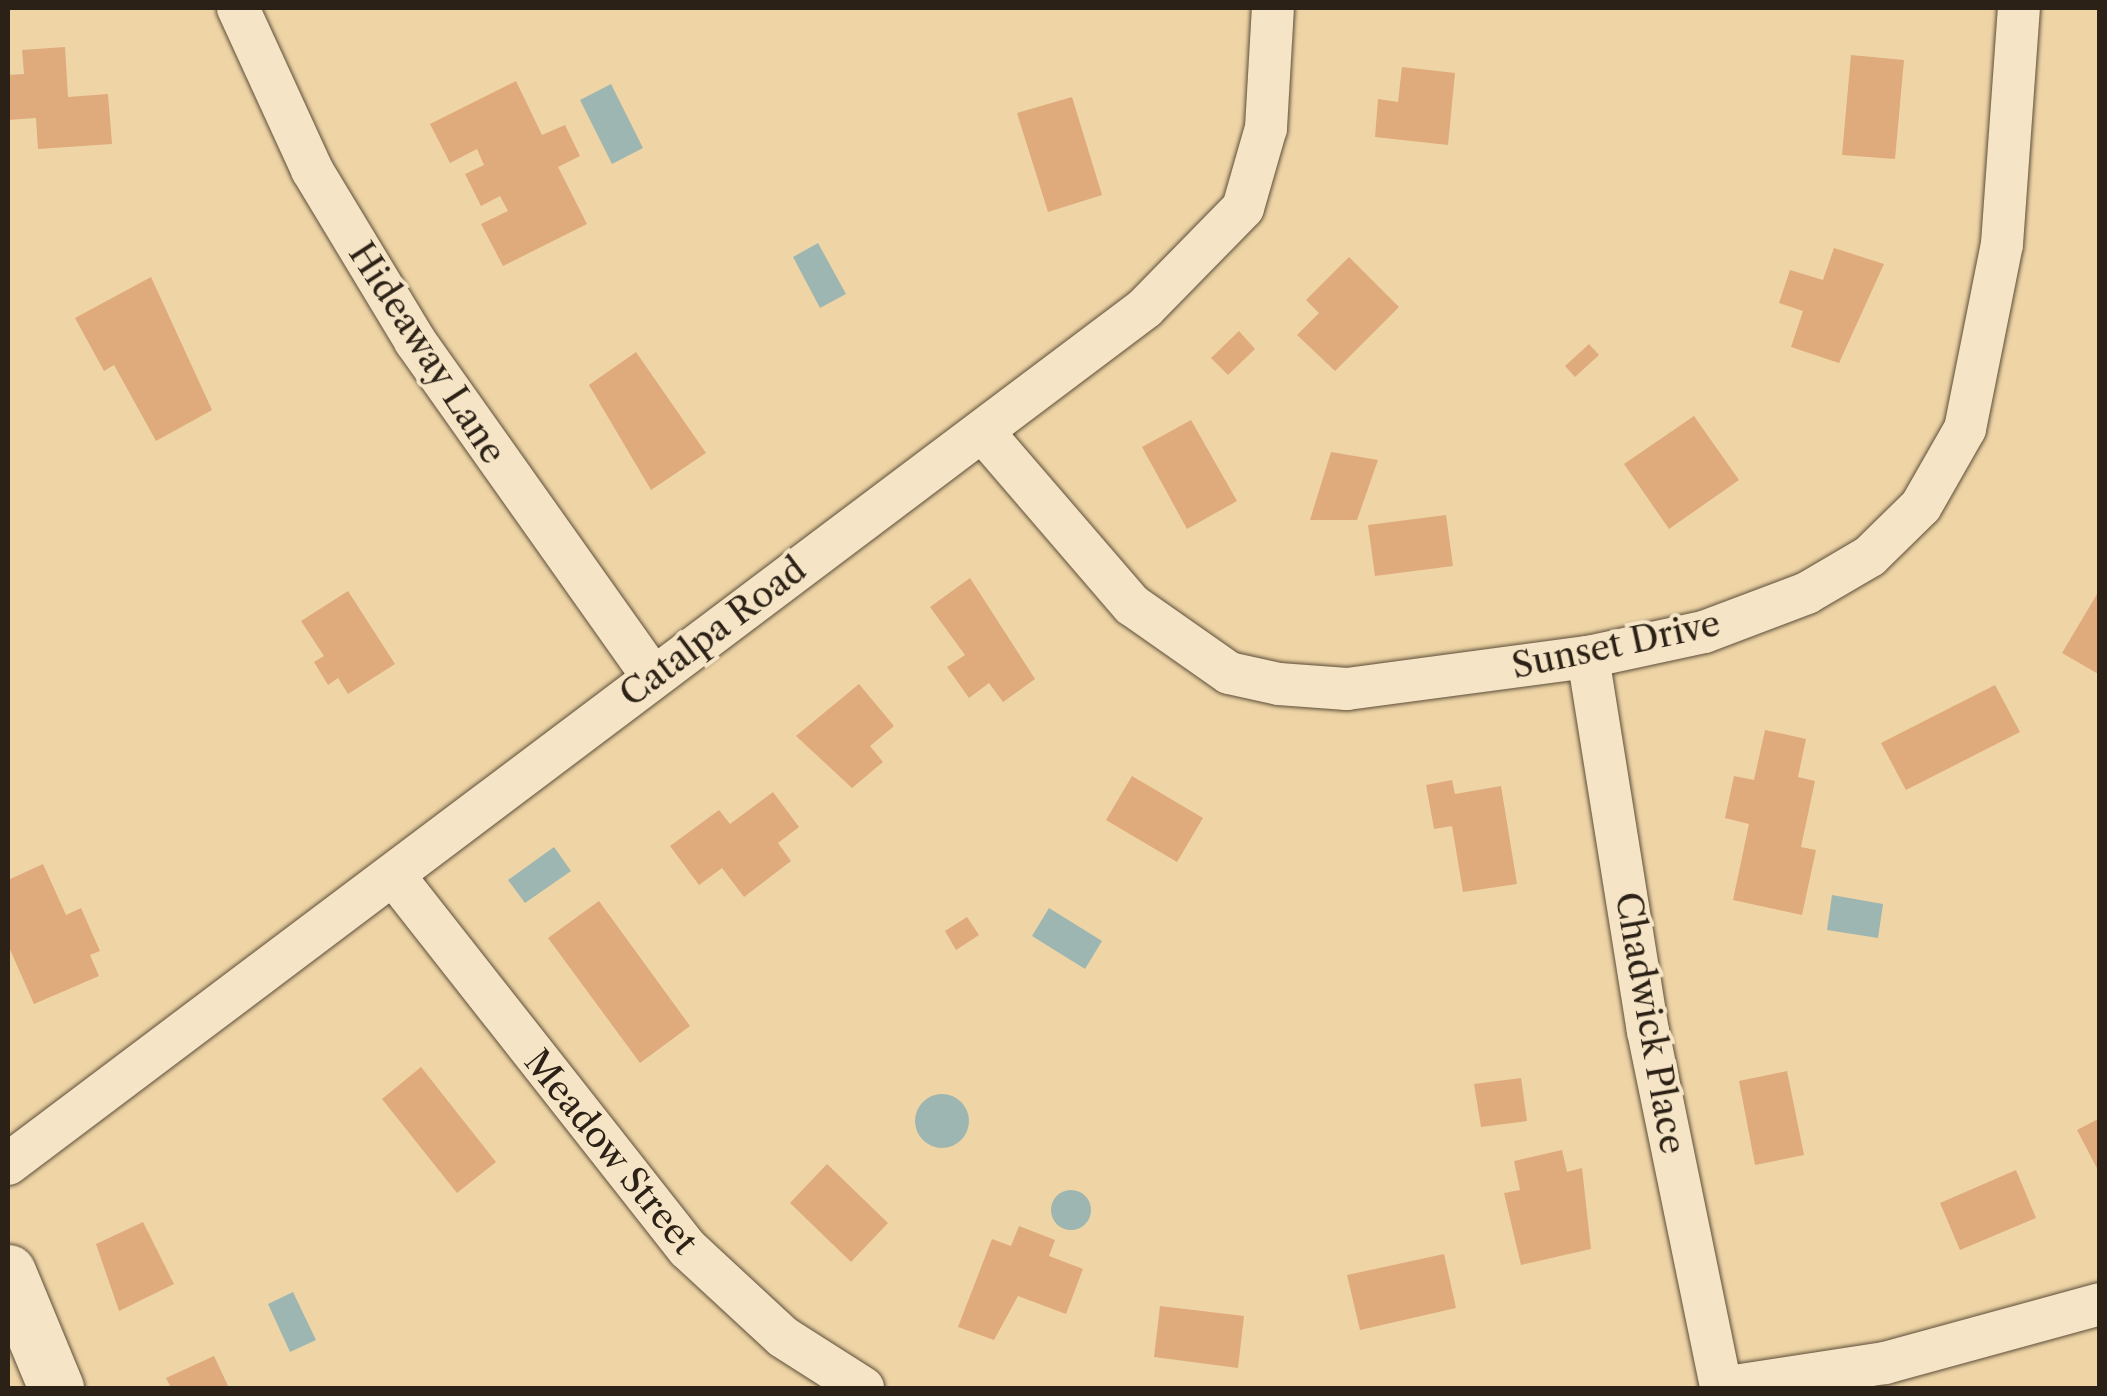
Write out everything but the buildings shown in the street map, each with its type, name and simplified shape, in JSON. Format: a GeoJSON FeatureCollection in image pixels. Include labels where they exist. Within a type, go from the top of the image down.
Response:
{"type":"FeatureCollection","features":[{"type":"Feature","properties":{"kind":"street","name":"Hideaway Lane"},"geometry":{"type":"LineString","coordinates":[[238,8],[312,170],[415,340],[652,676]]}},
{"type":"Feature","properties":{"kind":"street","name":"Catalpa Road"},"geometry":{"type":"LineString","coordinates":[[8,1164],[396,878],[652,676],[1145,308],[1243,208],[1266,128],[1273,8]]}},
{"type":"Feature","properties":{"kind":"street","name":"Sunset Drive"},"geometry":{"type":"LineString","coordinates":[[983,432],[1132,605],[1229,673],[1347,689],[1588,656],[1704,632],[1807,592],[1870,556],[1948,470],[1980,384],[2002,244],[2019,8]]}},
{"type":"Feature","properties":{"kind":"street","name":"Chadwick Place"},"geometry":{"type":"LineString","coordinates":[[1588,656],[1648,1031],[1721,1388]]}},
{"type":"Feature","properties":{"kind":"street","name":"Meadow Street"},"geometry":{"type":"LineString","coordinates":[[396,878],[688,1249],[783,1338],[863,1388]]}},
{"type":"Feature","properties":{"kind":"street"},"geometry":{"type":"LineString","coordinates":[[8,1272],[56,1388]]}},
{"type":"Feature","properties":{"kind":"street"},"geometry":{"type":"LineString","coordinates":[[1721,1388],[1885,1363],[2100,1304]]}},
{"type":"Feature","properties":{"kind":"water"},"geometry":{"type":"Polygon","coordinates":[[[611,84],[643,148],[612,164],[580,100],[611,84]]]}},
{"type":"Feature","properties":{"kind":"water"},"geometry":{"type":"Polygon","coordinates":[[[818,243],[846,294],[820,308],[793,257],[818,243]]]}},
{"type":"Feature","properties":{"kind":"water"},"geometry":{"type":"Polygon","coordinates":[[[554,847],[571,871],[525,903],[508,880],[554,847]]]}},
{"type":"Feature","properties":{"kind":"water"},"geometry":{"type":"Polygon","coordinates":[[[1832,895],[1883,904],[1878,938],[1827,930],[1832,895]]]}},
{"type":"Feature","properties":{"kind":"water"},"geometry":{"type":"Polygon","coordinates":[[[1049,908],[1102,941],[1085,969],[1032,936],[1049,908]]]}},
{"type":"Feature","properties":{"kind":"water"},"geometry":{"type":"Polygon","coordinates":[[[942,1094],[961,1102],[969,1121],[961,1140],[942,1148],[923,1140],[915,1121],[923,1102],[942,1094]]]}},
{"type":"Feature","properties":{"kind":"water"},"geometry":{"type":"Polygon","coordinates":[[[1071,1190],[1085,1196],[1091,1210],[1085,1224],[1071,1230],[1057,1224],[1051,1210],[1057,1196],[1071,1190]]]}},
{"type":"Feature","properties":{"kind":"water"},"geometry":{"type":"Polygon","coordinates":[[[293,1292],[316,1340],[290,1352],[268,1304],[293,1292]]]}}]}
